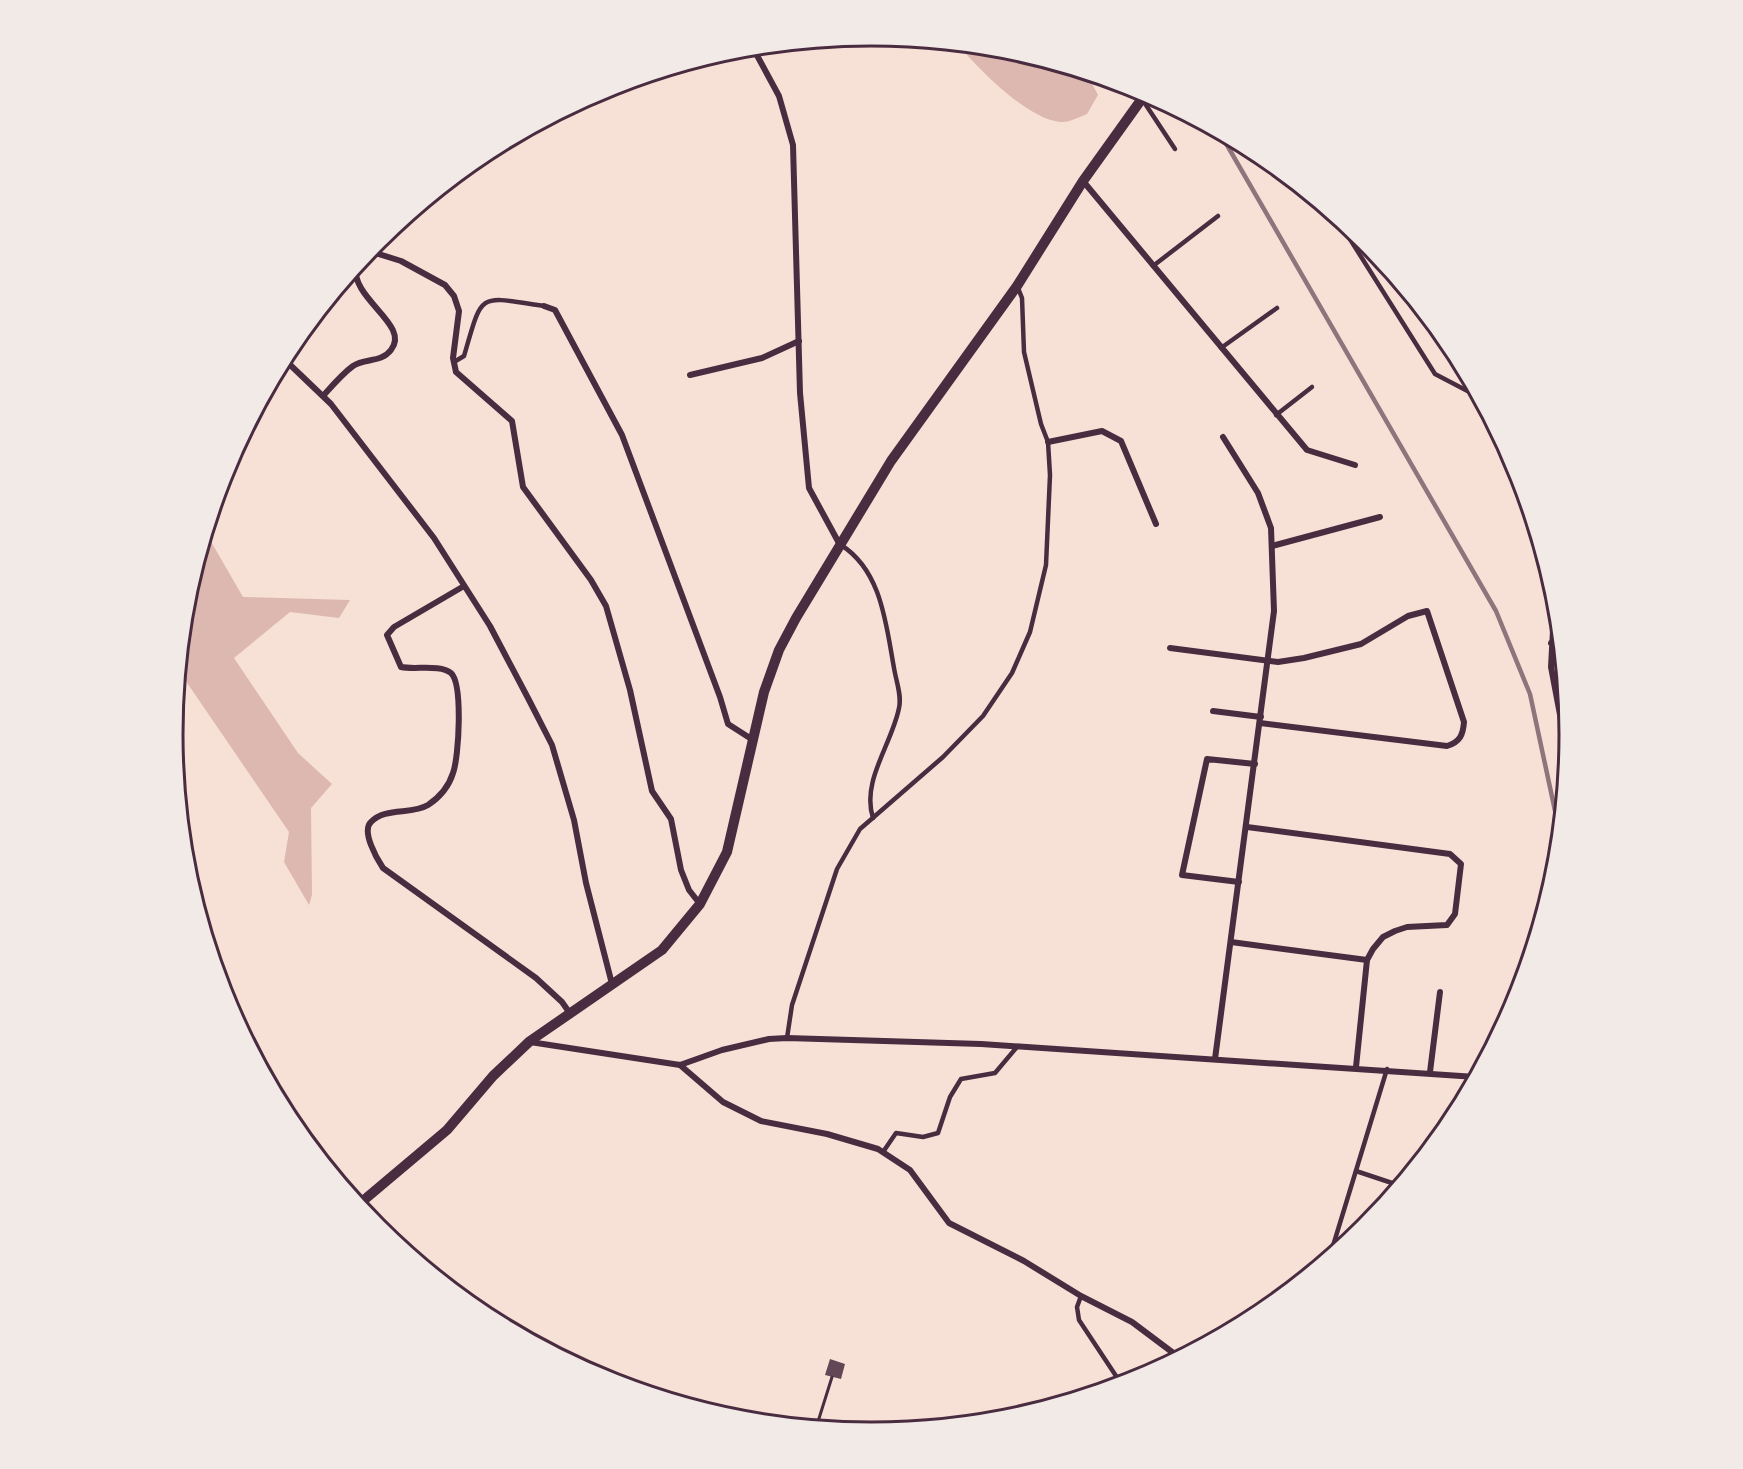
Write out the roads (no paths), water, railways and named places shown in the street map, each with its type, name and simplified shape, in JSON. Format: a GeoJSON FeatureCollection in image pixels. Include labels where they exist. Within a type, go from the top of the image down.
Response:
{"type":"FeatureCollection","features":[{"type":"Feature","properties":{"kind":"street"},"geometry":{"type":"LineString","coordinates":[[758,56],[779,96],[793,145],[800,393],[809,488],[841,546]]}},
{"type":"Feature","properties":{"kind":"street"},"geometry":{"type":"LineString","coordinates":[[365,1199],[447,1130],[493,1076],[530,1041],[662,950],[700,904],[727,852],[764,692],[779,650],[891,461],[1017,286],[1083,181],[1140,101]]}},
{"type":"Feature","properties":{"kind":"street"},"geometry":{"type":"LineString","coordinates":[[1083,181],[1307,450],[1355,465]]}},
{"type":"Feature","properties":{"kind":"street"},"geometry":{"type":"LineString","coordinates":[[379,254],[401,261],[445,285],[454,296],[459,311],[454,362],[456,372],[465,383],[504,412],[512,421],[523,488],[591,580],[606,606],[630,690],[645,769],[652,791],[671,819],[681,870],[689,890],[700,904]]}},
{"type":"Feature","properties":{"kind":"street"},"geometry":{"type":"LineString","coordinates":[[323,396],[354,365],[379,360],[394,345],[396,336],[391,325],[365,298],[357,284],[357,278]]}},
{"type":"Feature","properties":{"kind":"street"},"geometry":{"type":"LineString","coordinates":[[544,306],[555,310],[622,435],[720,696],[728,724],[753,741]]}},
{"type":"Feature","properties":{"kind":"street"},"geometry":{"type":"LineString","coordinates":[[690,375],[762,357],[799,341]]}},
{"type":"Feature","properties":{"kind":"street"},"geometry":{"type":"LineString","coordinates":[[291,365],[323,396],[434,538],[490,626],[552,745],[574,820],[586,883],[612,985]]}},
{"type":"Feature","properties":{"kind":"street"},"geometry":{"type":"LineString","coordinates":[[1048,442],[1102,431],[1121,441],[1156,524]]}},
{"type":"Feature","properties":{"kind":"street"},"geometry":{"type":"LineString","coordinates":[[1215,1059],[1274,611],[1271,528],[1258,493],[1223,437]]}},
{"type":"Feature","properties":{"kind":"street"},"geometry":{"type":"LineString","coordinates":[[1272,546],[1380,517]]}},
{"type":"Feature","properties":{"kind":"street"},"geometry":{"type":"LineString","coordinates":[[464,586],[394,627],[387,635],[401,667],[444,669],[452,674],[458,685],[458,750],[454,771],[447,786],[425,807],[380,816],[370,822],[368,828],[374,852],[383,868],[536,978],[562,1002],[569,1012]]}},
{"type":"Feature","properties":{"kind":"street"},"geometry":{"type":"LineString","coordinates":[[1170,648],[1278,662],[1361,644],[1408,616],[1426,612],[1464,722],[1463,734],[1456,743],[1447,746],[1260,720],[1213,711]]}},
{"type":"Feature","properties":{"kind":"street"},"geometry":{"type":"LineString","coordinates":[[1552,633],[1551,667],[1559,705]]}},
{"type":"Feature","properties":{"kind":"street"},"geometry":{"type":"LineString","coordinates":[[1239,882],[1182,875],[1206,759],[1255,764]]}},
{"type":"Feature","properties":{"kind":"street"},"geometry":{"type":"LineString","coordinates":[[1247,827],[1450,854],[1461,864],[1455,914],[1447,925],[1395,931],[1383,937],[1367,960],[1356,1067]]}},
{"type":"Feature","properties":{"kind":"street"},"geometry":{"type":"LineString","coordinates":[[1231,942],[1367,960]]}},
{"type":"Feature","properties":{"kind":"street"},"geometry":{"type":"LineString","coordinates":[[1430,1072],[1440,992]]}},
{"type":"Feature","properties":{"kind":"street"},"geometry":{"type":"LineString","coordinates":[[530,1041],[680,1065],[722,1050],[769,1039],[787,1038],[1017,1047],[1387,1069],[1469,1076]]}},
{"type":"Feature","properties":{"kind":"street"},"geometry":{"type":"LineString","coordinates":[[680,1065],[723,1102],[761,1121],[827,1134],[883,1152],[910,1170],[949,1223],[1024,1261],[1081,1296],[1132,1322],[1173,1353]]}},
{"type":"Feature","properties":{"kind":"lane"},"geometry":{"type":"LineString","coordinates":[[1150,105],[1175,148]]}},
{"type":"Feature","properties":{"kind":"lane"},"geometry":{"type":"LineString","coordinates":[[1153,266],[1218,216]]}},
{"type":"Feature","properties":{"kind":"lane"},"geometry":{"type":"LineString","coordinates":[[1352,242],[1435,374],[1467,391]]}},
{"type":"Feature","properties":{"kind":"lane"},"geometry":{"type":"LineString","coordinates":[[787,1038],[792,1005],[837,868],[860,829],[943,757],[983,716],[1012,673],[1030,632],[1046,565],[1050,475],[1048,442],[1041,424],[1024,352],[1022,298],[1017,286]]}},
{"type":"Feature","properties":{"kind":"lane"},"geometry":{"type":"LineString","coordinates":[[454,362],[464,356],[478,308],[485,301],[496,299],[544,306]]}},
{"type":"Feature","properties":{"kind":"lane"},"geometry":{"type":"LineString","coordinates":[[1221,348],[1277,308]]}},
{"type":"Feature","properties":{"kind":"lane"},"geometry":{"type":"LineString","coordinates":[[1276,415],[1312,387]]}},
{"type":"Feature","properties":{"kind":"lane"},"geometry":{"type":"LineString","coordinates":[[841,546],[853,553],[878,595],[889,629],[898,687],[900,706],[870,792],[873,818]]}},
{"type":"Feature","properties":{"kind":"lane"},"geometry":{"type":"LineString","coordinates":[[883,1152],[896,1133],[923,1137],[938,1133],[950,1097],[961,1079],[995,1073],[1017,1047]]}},
{"type":"Feature","properties":{"kind":"lane"},"geometry":{"type":"LineString","coordinates":[[1333,1244],[1387,1069]]}},
{"type":"Feature","properties":{"kind":"lane"},"geometry":{"type":"LineString","coordinates":[[1356,1171],[1393,1183]]}},
{"type":"Feature","properties":{"kind":"lane"},"geometry":{"type":"LineString","coordinates":[[1081,1296],[1077,1307],[1079,1320],[1117,1377]]}},
{"type":"Feature","properties":{"kind":"railway"},"geometry":{"type":"LineString","coordinates":[[1227,146],[1496,611],[1530,694],[1555,811]]}}]}
